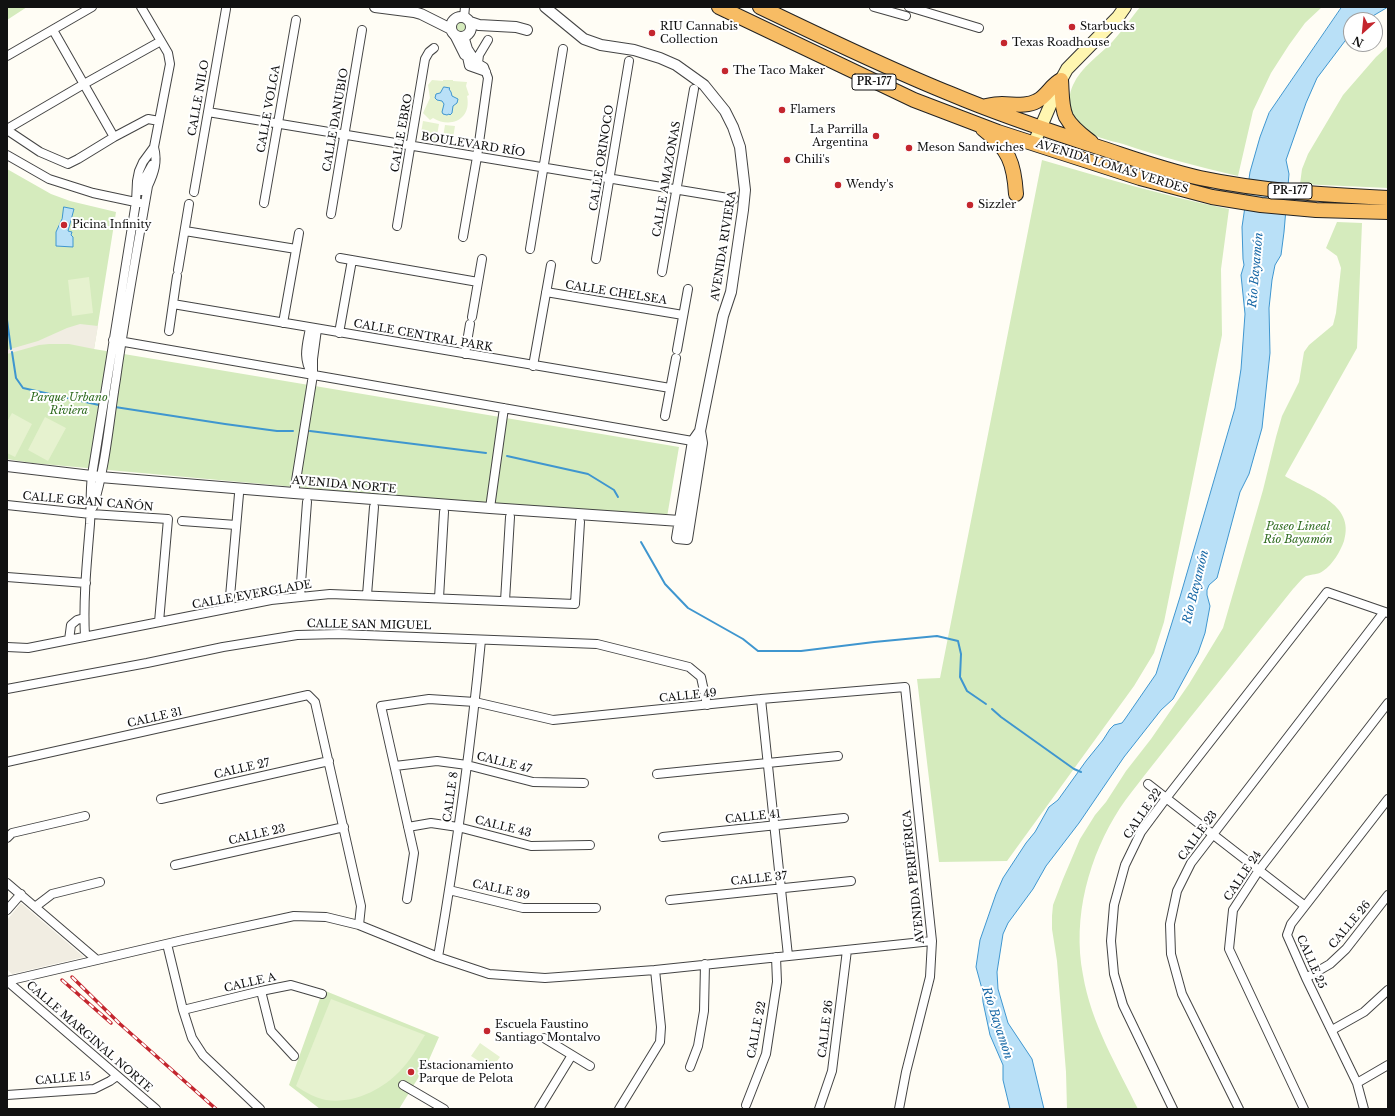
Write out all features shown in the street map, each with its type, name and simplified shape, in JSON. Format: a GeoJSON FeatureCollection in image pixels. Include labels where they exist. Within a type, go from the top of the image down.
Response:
{"type":"FeatureCollection","features":[{"type":"Feature","properties":{"kind":"highway","name":"AVENIDA LOMAS VERDES"},"geometry":{"type":"LineString","coordinates":[[719,7],[894,92],[975,123],[1140,178],[1212,197],[1261,205],[1309,210],[1388,212]]}},
{"type":"Feature","properties":{"kind":"highway","name":"AVENIDA LOMAS VERDES"},"geometry":{"type":"LineString","coordinates":[[760,7],[951,95],[1040,128],[1181,174],[1277,190],[1388,198]]}},
{"type":"Feature","properties":{"kind":"highway"},"geometry":{"type":"LineString","coordinates":[[983,106],[1027,104],[1043,97],[1054,84],[1061,80],[1063,106],[1066,118],[1081,135],[1096,146]]}},
{"type":"Feature","properties":{"kind":"highway"},"geometry":{"type":"LineString","coordinates":[[975,123],[993,137],[1006,152],[1012,162],[1015,175],[1016,194]]}},
{"type":"Feature","properties":{"kind":"main road"},"geometry":{"type":"LineString","coordinates":[[1034,143],[1067,69],[1118,17],[1125,7]]}},
{"type":"Feature","properties":{"kind":"street"},"geometry":{"type":"LineString","coordinates":[[7,56],[92,7]]}},
{"type":"Feature","properties":{"kind":"street"},"geometry":{"type":"LineString","coordinates":[[117,341],[148,186],[156,167],[155,149],[170,64],[168,54],[141,7]]}},
{"type":"Feature","properties":{"kind":"street"},"geometry":{"type":"LineString","coordinates":[[375,7],[422,14],[461,25],[497,28],[503,26],[527,30]]}},
{"type":"Feature","properties":{"kind":"street","name":"AVENIDA RIVIERA"},"geometry":{"type":"LineString","coordinates":[[545,7],[584,39],[601,45],[634,50],[660,58],[676,65],[704,85],[725,111],[733,127],[740,147],[745,190],[743,210],[731,292],[724,316],[700,431],[682,538],[680,521],[698,442]]}},
{"type":"Feature","properties":{"kind":"street"},"geometry":{"type":"LineString","coordinates":[[874,7],[906,16]]}},
{"type":"Feature","properties":{"kind":"street"},"geometry":{"type":"LineString","coordinates":[[908,7],[979,28]]}},
{"type":"Feature","properties":{"kind":"street","name":"CALLE NILO"},"geometry":{"type":"LineString","coordinates":[[194,192],[226,9]]}},
{"type":"Feature","properties":{"kind":"street","name":"CALLE VOLGA"},"geometry":{"type":"LineString","coordinates":[[264,203],[296,20]]}},
{"type":"Feature","properties":{"kind":"street"},"geometry":{"type":"LineString","coordinates":[[461,25],[460,49],[467,57],[484,67],[487,72],[488,83],[463,237]]}},
{"type":"Feature","properties":{"kind":"street"},"geometry":{"type":"LineString","coordinates":[[461,25],[468,49],[478,63]]}},
{"type":"Feature","properties":{"kind":"street"},"geometry":{"type":"LineString","coordinates":[[53,30],[114,137]]}},
{"type":"Feature","properties":{"kind":"street","name":"CALLE DANUBIO"},"geometry":{"type":"LineString","coordinates":[[331,214],[362,30]]}},
{"type":"Feature","properties":{"kind":"street"},"geometry":{"type":"LineString","coordinates":[[478,63],[479,55],[488,40]]}},
{"type":"Feature","properties":{"kind":"street"},"geometry":{"type":"LineString","coordinates":[[159,121],[148,119],[68,164],[40,152],[7,130],[84,84],[161,41]]}},
{"type":"Feature","properties":{"kind":"street","name":"CALLE EBRO"},"geometry":{"type":"LineString","coordinates":[[397,226],[425,59],[429,52],[434,48]]}},
{"type":"Feature","properties":{"kind":"street"},"geometry":{"type":"LineString","coordinates":[[530,249],[563,49]]}},
{"type":"Feature","properties":{"kind":"street"},"geometry":{"type":"LineString","coordinates":[[467,57],[469,66],[487,72]]}},
{"type":"Feature","properties":{"kind":"street","name":"CALLE ORINOCO"},"geometry":{"type":"LineString","coordinates":[[596,259],[629,61]]}},
{"type":"Feature","properties":{"kind":"street","name":"CALLE AMAZONAS"},"geometry":{"type":"LineString","coordinates":[[662,272],[675,190],[694,89]]}},
{"type":"Feature","properties":{"kind":"street","name":"BOULEVARD RÍO"},"geometry":{"type":"LineString","coordinates":[[208,112],[734,199]]}},
{"type":"Feature","properties":{"kind":"street"},"geometry":{"type":"LineString","coordinates":[[85,637],[84,618],[91,514],[98,491],[96,476],[109,431],[117,341],[136,202],[137,181],[143,162],[155,149]]}},
{"type":"Feature","properties":{"kind":"street"},"geometry":{"type":"LineString","coordinates":[[7,155],[48,179],[93,193],[145,204]]}},
{"type":"Feature","properties":{"kind":"street"},"geometry":{"type":"LineString","coordinates":[[169,331],[189,204]]}},
{"type":"Feature","properties":{"kind":"street"},"geometry":{"type":"LineString","coordinates":[[185,231],[296,249]]}},
{"type":"Feature","properties":{"kind":"street"},"geometry":{"type":"LineString","coordinates":[[283,323],[299,233]]}},
{"type":"Feature","properties":{"kind":"street"},"geometry":{"type":"LineString","coordinates":[[340,258],[478,282]]}},
{"type":"Feature","properties":{"kind":"street"},"geometry":{"type":"LineString","coordinates":[[465,354],[482,259]]}},
{"type":"Feature","properties":{"kind":"street"},"geometry":{"type":"LineString","coordinates":[[338,333],[352,260]]}},
{"type":"Feature","properties":{"kind":"street"},"geometry":{"type":"LineString","coordinates":[[533,366],[550,266]]}},
{"type":"Feature","properties":{"kind":"street"},"geometry":{"type":"LineString","coordinates":[[666,416],[688,289]]}},
{"type":"Feature","properties":{"kind":"street","name":"CALLE CHELSEA"},"geometry":{"type":"LineString","coordinates":[[546,292],[683,315]]}},
{"type":"Feature","properties":{"kind":"street","name":"CALLE CENTRAL PARK"},"geometry":{"type":"LineString","coordinates":[[173,304],[670,388]]}},
{"type":"Feature","properties":{"kind":"street"},"geometry":{"type":"LineString","coordinates":[[313,375],[308,366],[306,356],[317,329]]}},
{"type":"Feature","properties":{"kind":"street"},"geometry":{"type":"LineString","coordinates":[[294,493],[313,375],[318,361],[317,329]]}},
{"type":"Feature","properties":{"kind":"street"},"geometry":{"type":"LineString","coordinates":[[117,341],[698,442]]}},
{"type":"Feature","properties":{"kind":"street"},"geometry":{"type":"LineString","coordinates":[[490,508],[504,408]]}},
{"type":"Feature","properties":{"kind":"street","name":"AVENIDA NORTE"},"geometry":{"type":"LineString","coordinates":[[7,466],[96,476],[294,493],[680,521]]}},
{"type":"Feature","properties":{"kind":"street"},"geometry":{"type":"LineString","coordinates":[[229,608],[239,494]]}},
{"type":"Feature","properties":{"kind":"street"},"geometry":{"type":"LineString","coordinates":[[300,596],[307,502]]}},
{"type":"Feature","properties":{"kind":"street","name":"CALLE GRAN CAÑÓN"},"geometry":{"type":"LineString","coordinates":[[7,505],[91,514],[168,519],[159,622]]}},
{"type":"Feature","properties":{"kind":"street"},"geometry":{"type":"LineString","coordinates":[[367,595],[374,507]]}},
{"type":"Feature","properties":{"kind":"street"},"geometry":{"type":"LineString","coordinates":[[439,598],[444,512]]}},
{"type":"Feature","properties":{"kind":"street"},"geometry":{"type":"LineString","coordinates":[[505,601],[510,517]]}},
{"type":"Feature","properties":{"kind":"street"},"geometry":{"type":"LineString","coordinates":[[182,521],[236,525]]}},
{"type":"Feature","properties":{"kind":"street","name":"CALLE EVERGLADE"},"geometry":{"type":"LineString","coordinates":[[7,647],[28,648],[229,608],[300,596],[330,594],[367,595],[575,604],[580,522]]}},
{"type":"Feature","properties":{"kind":"street"},"geometry":{"type":"LineString","coordinates":[[7,577],[86,583]]}},
{"type":"Feature","properties":{"kind":"street","name":"CALLE 22"},"geometry":{"type":"LineString","coordinates":[[1173,1109],[1123,1006],[1114,974],[1111,942],[1114,905],[1125,865],[1141,832],[1327,592],[1386,613]]}},
{"type":"Feature","properties":{"kind":"street","name":"CALLE 23"},"geometry":{"type":"LineString","coordinates":[[1239,1109],[1182,994],[1171,954],[1170,924],[1177,891],[1191,863],[1386,613]]}},
{"type":"Feature","properties":{"kind":"street"},"geometry":{"type":"LineString","coordinates":[[69,640],[71,625],[77,620],[84,618]]}},
{"type":"Feature","properties":{"kind":"street","name":"CALLE SAN MIGUEL"},"geometry":{"type":"LineString","coordinates":[[7,689],[147,663],[222,647],[297,635],[339,634],[597,644],[689,667],[701,677],[707,705]]}},
{"type":"Feature","properties":{"kind":"street","name":"CALLE 8"},"geometry":{"type":"LineString","coordinates":[[438,957],[450,890],[467,765],[481,640]]}},
{"type":"Feature","properties":{"kind":"street","name":"CALLE 49"},"geometry":{"type":"LineString","coordinates":[[395,766],[381,706],[430,699],[475,702],[553,720],[761,699],[905,687]]}},
{"type":"Feature","properties":{"kind":"street","name":"AVENIDA PERIFÉRICA"},"geometry":{"type":"LineString","coordinates":[[899,1109],[906,1072],[930,977],[932,941],[905,687]]}},
{"type":"Feature","properties":{"kind":"street","name":"CALLE 31"},"geometry":{"type":"LineString","coordinates":[[7,762],[308,695],[316,702],[329,761]]}},
{"type":"Feature","properties":{"kind":"street"},"geometry":{"type":"LineString","coordinates":[[761,699],[788,956]]}},
{"type":"Feature","properties":{"kind":"street","name":"CALLE 24"},"geometry":{"type":"LineString","coordinates":[[1304,1109],[1229,949],[1233,910],[1259,870],[1388,703]]}},
{"type":"Feature","properties":{"kind":"street"},"geometry":{"type":"LineString","coordinates":[[657,774],[838,756]]}},
{"type":"Feature","properties":{"kind":"street"},"geometry":{"type":"LineString","coordinates":[[329,761],[361,906],[359,926]]}},
{"type":"Feature","properties":{"kind":"street","name":"CALLE 27"},"geometry":{"type":"LineString","coordinates":[[160,799],[329,761]]}},
{"type":"Feature","properties":{"kind":"street","name":"CALLE 47"},"geometry":{"type":"LineString","coordinates":[[395,766],[437,761],[467,765],[533,782],[584,782]]}},
{"type":"Feature","properties":{"kind":"street"},"geometry":{"type":"LineString","coordinates":[[395,766],[414,853],[407,899]]}},
{"type":"Feature","properties":{"kind":"street"},"geometry":{"type":"LineString","coordinates":[[1148,784],[1305,906]]}},
{"type":"Feature","properties":{"kind":"street","name":"CALLE 25"},"geometry":{"type":"LineString","coordinates":[[1364,1109],[1357,1082],[1306,978],[1287,935],[1291,924],[1388,799]]}},
{"type":"Feature","properties":{"kind":"street"},"geometry":{"type":"LineString","coordinates":[[7,838],[12,833],[85,816]]}},
{"type":"Feature","properties":{"kind":"street","name":"CALLE 41"},"geometry":{"type":"LineString","coordinates":[[663,837],[844,818]]}},
{"type":"Feature","properties":{"kind":"street","name":"CALLE 43"},"geometry":{"type":"LineString","coordinates":[[408,827],[431,823],[458,827],[531,846],[590,845]]}},
{"type":"Feature","properties":{"kind":"street","name":"CALLE 23"},"geometry":{"type":"LineString","coordinates":[[175,865],[344,827]]}},
{"type":"Feature","properties":{"kind":"street","name":"CALLE 37"},"geometry":{"type":"LineString","coordinates":[[670,900],[851,881]]}},
{"type":"Feature","properties":{"kind":"street"},"geometry":{"type":"LineString","coordinates":[[35,907],[52,894],[100,882]]}},
{"type":"Feature","properties":{"kind":"street"},"geometry":{"type":"LineString","coordinates":[[7,883],[97,960]]}},
{"type":"Feature","properties":{"kind":"street","name":"CALLE 39"},"geometry":{"type":"LineString","coordinates":[[450,890],[523,908],[596,908]]}},
{"type":"Feature","properties":{"kind":"street"},"geometry":{"type":"LineString","coordinates":[[7,910],[21,894]]}},
{"type":"Feature","properties":{"kind":"street","name":"CALLE 26"},"geometry":{"type":"LineString","coordinates":[[1306,978],[1330,964],[1346,949],[1388,895]]}},
{"type":"Feature","properties":{"kind":"street"},"geometry":{"type":"LineString","coordinates":[[7,981],[294,916],[326,917],[359,926],[438,957],[489,974],[545,978],[655,970],[932,941]]}},
{"type":"Feature","properties":{"kind":"street"},"geometry":{"type":"LineString","coordinates":[[167,944],[183,1010],[192,1038],[203,1055],[260,1109]]}},
{"type":"Feature","properties":{"kind":"street","name":"CALLE 26"},"geometry":{"type":"LineString","coordinates":[[819,1109],[832,1071],[847,950]]}},
{"type":"Feature","properties":{"kind":"street","name":"CALLE 22"},"geometry":{"type":"LineString","coordinates":[[746,1105],[766,1054],[777,982],[776,957]]}},
{"type":"Feature","properties":{"kind":"street"},"geometry":{"type":"LineString","coordinates":[[690,1067],[698,1046],[704,1011],[705,964]]}},
{"type":"Feature","properties":{"kind":"street"},"geometry":{"type":"LineString","coordinates":[[619,1109],[660,1042],[661,1028],[655,970]]}},
{"type":"Feature","properties":{"kind":"street","name":"CALLE MARGINAL NORTE"},"geometry":{"type":"LineString","coordinates":[[7,981],[156,1109]]}},
{"type":"Feature","properties":{"kind":"street","name":"CALLE A"},"geometry":{"type":"LineString","coordinates":[[183,1010],[291,984],[322,994]]}},
{"type":"Feature","properties":{"kind":"street"},"geometry":{"type":"LineString","coordinates":[[1332,1030],[1364,1012],[1388,990]]}},
{"type":"Feature","properties":{"kind":"street"},"geometry":{"type":"LineString","coordinates":[[261,991],[271,1031],[294,1056]]}},
{"type":"Feature","properties":{"kind":"street"},"geometry":{"type":"LineString","coordinates":[[544,1038],[590,1066]]}},
{"type":"Feature","properties":{"kind":"street"},"geometry":{"type":"LineString","coordinates":[[539,1109],[572,1055]]}},
{"type":"Feature","properties":{"kind":"street"},"geometry":{"type":"LineString","coordinates":[[1357,1082],[1388,1065]]}},
{"type":"Feature","properties":{"kind":"street","name":"CALLE 15"},"geometry":{"type":"LineString","coordinates":[[7,1095],[94,1089],[118,1076]]}},
{"type":"Feature","properties":{"kind":"street"},"geometry":{"type":"LineString","coordinates":[[403,1085],[444,1109]]}},
{"type":"Feature","properties":{"kind":"green space"},"geometry":{"type":"Polygon","coordinates":[[[7,7],[27,7],[7,20],[7,7]]]}},
{"type":"Feature","properties":{"kind":"green space"},"geometry":{"type":"Polygon","coordinates":[[[1140,7],[1322,7],[1305,23],[1271,73],[1253,111],[1238,176],[1180,162],[1100,137],[1086,131],[1073,117],[1070,98],[1076,79],[1081,72],[1113,41],[1140,7]]]}},
{"type":"Feature","properties":{"kind":"green space"},"geometry":{"type":"Polygon","coordinates":[[[461,20],[466,22],[468,27],[466,32],[461,34],[456,32],[454,27],[456,22],[461,20]]]}},
{"type":"Feature","properties":{"kind":"green space"},"geometry":{"type":"Polygon","coordinates":[[[1388,46],[1388,188],[1300,184],[1302,169],[1308,154],[1343,95],[1388,46]]]}},
{"type":"Feature","properties":{"kind":"green space"},"geometry":{"type":"Polygon","coordinates":[[[432,80],[467,82],[466,86],[469,95],[467,96],[468,104],[466,111],[459,120],[447,122],[433,118],[430,120],[423,113],[430,98],[428,85],[432,80]]]}},
{"type":"Feature","properties":{"kind":"green space"},"geometry":{"type":"Polygon","coordinates":[[[423,121],[439,124],[436,141],[420,139],[423,121]]]}},
{"type":"Feature","properties":{"kind":"green space"},"geometry":{"type":"Polygon","coordinates":[[[445,125],[455,126],[452,144],[442,143],[445,125]]]}},
{"type":"Feature","properties":{"kind":"green space"},"geometry":{"type":"Polygon","coordinates":[[[1042,160],[1158,193],[1229,209],[1221,269],[1222,335],[1164,622],[1154,653],[1134,686],[1007,861],[939,862],[917,679],[940,678],[1042,160]]]}},
{"type":"Feature","properties":{"kind":"green space","name":"Parque Urbano Riviera"},"geometry":{"type":"Polygon","coordinates":[[[7,169],[51,194],[70,201],[116,212],[94,349],[679,447],[667,517],[537,509],[32,463],[7,459],[7,169]]]}},
{"type":"Feature","properties":{"kind":"green space","name":"Paseo Lineal Río Bayamón"},"geometry":{"type":"Polygon","coordinates":[[[1337,222],[1362,223],[1357,348],[1285,476],[1317,493],[1337,508],[1343,517],[1346,528],[1344,541],[1336,558],[1327,568],[1319,573],[1306,576],[1293,589],[1129,796],[1109,827],[1092,867],[1086,888],[1082,909],[1080,953],[1087,993],[1098,1027],[1138,1109],[1067,1109],[1066,1072],[1057,961],[1052,929],[1053,905],[1080,839],[1095,815],[1106,802],[1126,771],[1151,739],[1189,684],[1223,628],[1263,490],[1282,416],[1299,382],[1304,352],[1309,345],[1333,325],[1336,313],[1341,268],[1337,256],[1326,248],[1337,222]]]}},
{"type":"Feature","properties":{"kind":"green space"},"geometry":{"type":"Polygon","coordinates":[[[89,277],[93,313],[72,316],[68,280],[89,277]]]}},
{"type":"Feature","properties":{"kind":"green space"},"geometry":{"type":"Polygon","coordinates":[[[12,413],[32,424],[15,457],[7,453],[7,422],[12,413]]]}},
{"type":"Feature","properties":{"kind":"green space"},"geometry":{"type":"Polygon","coordinates":[[[45,417],[66,428],[48,461],[28,450],[45,417]]]}},
{"type":"Feature","properties":{"kind":"green space"},"geometry":{"type":"Polygon","coordinates":[[[323,990],[439,1037],[428,1062],[399,1109],[320,1109],[289,1085],[323,990]]]}},
{"type":"Feature","properties":{"kind":"green space"},"geometry":{"type":"Polygon","coordinates":[[[331,999],[425,1035],[407,1063],[393,1078],[376,1090],[357,1098],[336,1101],[326,1100],[310,1094],[296,1086],[331,999]]]}},
{"type":"Feature","properties":{"kind":"green space"},"geometry":{"type":"Polygon","coordinates":[[[480,1043],[500,1057],[491,1069],[471,1056],[480,1043]]]}},
{"type":"Feature","properties":{"kind":"shaded area"},"geometry":{"type":"Polygon","coordinates":[[[80,324],[98,326],[94,349],[69,344],[49,344],[39,345],[7,354],[7,350],[38,341],[80,324]]]}},
{"type":"Feature","properties":{"kind":"shaded area"},"geometry":{"type":"Polygon","coordinates":[[[21,903],[84,957],[12,974],[7,969],[7,920],[21,903]]]}},
{"type":"Feature","properties":{"kind":"water","name":"Río Bayamón"},"geometry":{"type":"Polygon","coordinates":[[[1342,7],[1388,7],[1380,12],[1343,12],[1343,44],[1317,78],[1306,103],[1286,160],[1289,174],[1284,232],[1281,255],[1275,265],[1272,280],[1269,308],[1270,353],[1262,428],[1249,474],[1240,492],[1217,578],[1209,585],[1207,590],[1210,606],[1205,633],[1198,653],[1173,699],[1161,710],[1124,757],[1079,823],[1046,866],[1033,889],[1008,923],[1003,934],[997,972],[998,989],[1008,1023],[1032,1059],[1044,1109],[1010,1109],[1003,1080],[1003,1065],[990,1035],[983,1002],[982,989],[976,967],[980,940],[1003,878],[1035,832],[1049,807],[1058,800],[1110,729],[1114,725],[1122,723],[1156,674],[1235,408],[1241,369],[1245,314],[1241,275],[1244,265],[1242,227],[1250,172],[1260,137],[1269,113],[1342,7]]]}},
{"type":"Feature","properties":{"kind":"water"},"geometry":{"type":"Polygon","coordinates":[[[444,87],[450,88],[449,89],[452,96],[458,99],[457,103],[453,106],[452,113],[450,115],[443,114],[444,104],[442,101],[435,98],[436,94],[440,93],[444,87]]]}},
{"type":"Feature","properties":{"kind":"water","name":"Picina Infinity"},"geometry":{"type":"Polygon","coordinates":[[[64,207],[74,209],[68,231],[72,232],[73,247],[56,246],[56,232],[62,219],[64,207]]]}},
{"type":"Feature","properties":{"kind":"waterway"},"geometry":{"type":"LineString","coordinates":[[7,320],[11,349]]}},
{"type":"Feature","properties":{"kind":"waterway"},"geometry":{"type":"LineString","coordinates":[[12,352],[16,378],[23,388],[99,405]]}},
{"type":"Feature","properties":{"kind":"waterway"},"geometry":{"type":"LineString","coordinates":[[115,407],[225,424],[277,431],[293,431]]}},
{"type":"Feature","properties":{"kind":"waterway"},"geometry":{"type":"LineString","coordinates":[[310,431],[486,453]]}},
{"type":"Feature","properties":{"kind":"waterway"},"geometry":{"type":"LineString","coordinates":[[507,456],[588,474],[614,490],[618,497]]}},
{"type":"Feature","properties":{"kind":"waterway"},"geometry":{"type":"LineString","coordinates":[[641,542],[665,584],[688,608],[743,639],[758,651],[801,651],[937,636],[958,641],[961,654],[960,677],[967,691],[986,704]]}},
{"type":"Feature","properties":{"kind":"waterway"},"geometry":{"type":"LineString","coordinates":[[992,709],[1074,769],[1081,772]]}},
{"type":"Feature","properties":{"kind":"railway"},"geometry":{"type":"LineString","coordinates":[[72,977],[120,1024],[216,1109]]}},
{"type":"Feature","properties":{"kind":"railway"},"geometry":{"type":"LineString","coordinates":[[62,980],[111,1023]]}},
{"type":"Feature","properties":{"kind":"place","name":"Starbucks"},"geometry":{"type":"Point","coordinates":[1072,27]}},
{"type":"Feature","properties":{"kind":"place","name":"RIU Cannabis Collection"},"geometry":{"type":"Point","coordinates":[652,33]}},
{"type":"Feature","properties":{"kind":"place","name":"Texas Roadhouse"},"geometry":{"type":"Point","coordinates":[1004,43]}},
{"type":"Feature","properties":{"kind":"place","name":"The Taco Maker"},"geometry":{"type":"Point","coordinates":[725,71]}},
{"type":"Feature","properties":{"kind":"place","name":"Flamers"},"geometry":{"type":"Point","coordinates":[782,110]}},
{"type":"Feature","properties":{"kind":"place","name":"La Parrilla Argentina"},"geometry":{"type":"Point","coordinates":[876,136]}},
{"type":"Feature","properties":{"kind":"place","name":"Meson Sandwiches"},"geometry":{"type":"Point","coordinates":[909,148]}},
{"type":"Feature","properties":{"kind":"place","name":"Chili's"},"geometry":{"type":"Point","coordinates":[787,160]}},
{"type":"Feature","properties":{"kind":"place","name":"Wendy's"},"geometry":{"type":"Point","coordinates":[838,185]}},
{"type":"Feature","properties":{"kind":"place","name":"Sizzler"},"geometry":{"type":"Point","coordinates":[970,205]}},
{"type":"Feature","properties":{"kind":"place","name":"Picina Infinity"},"geometry":{"type":"Point","coordinates":[64,225]}},
{"type":"Feature","properties":{"kind":"place","name":"Escuela Faustino Santiago Montalvo"},"geometry":{"type":"Point","coordinates":[487,1031]}},
{"type":"Feature","properties":{"kind":"place","name":"Estacionamiento Parque de Pelota"},"geometry":{"type":"Point","coordinates":[411,1072]}}]}
